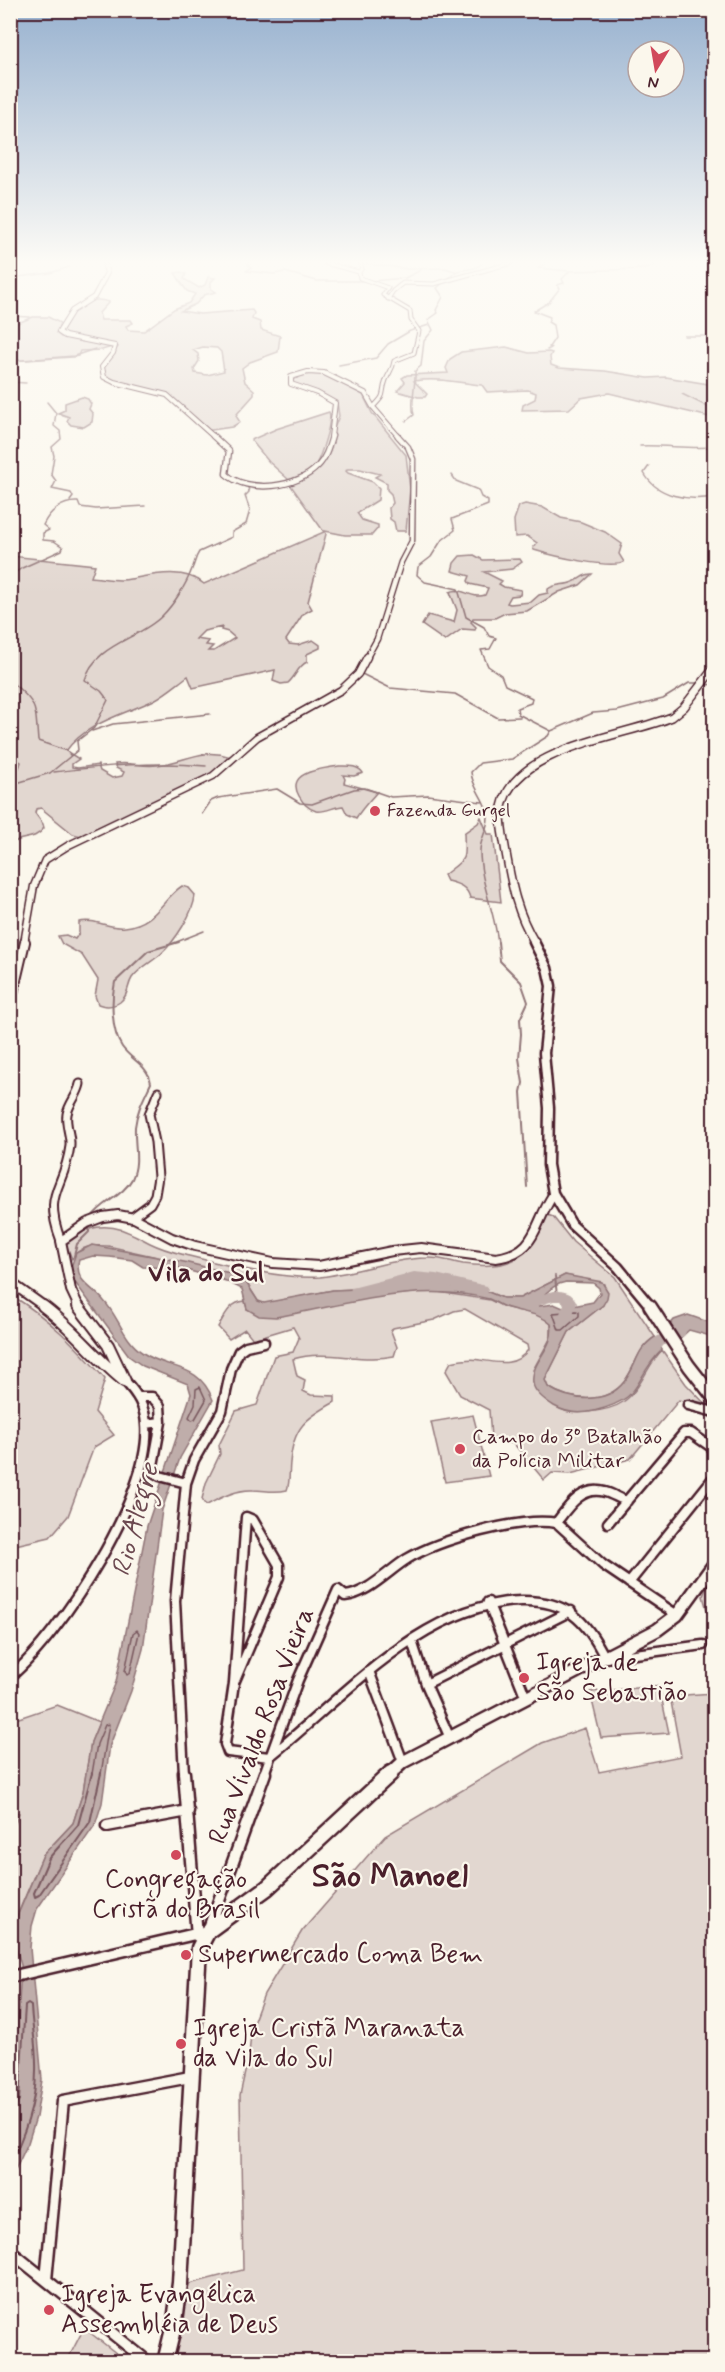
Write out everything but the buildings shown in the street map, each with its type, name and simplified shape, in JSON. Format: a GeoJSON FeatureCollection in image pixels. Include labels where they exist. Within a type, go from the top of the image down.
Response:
{"type":"FeatureCollection","features":[{"type":"Feature","properties":{"kind":"main road"},"geometry":{"type":"LineString","coordinates":[[714,668],[684,707],[672,717],[543,759],[520,774],[505,792],[501,815],[517,908],[521,920],[544,960],[550,977],[552,994],[543,1042],[549,1115],[547,1158],[553,1195],[566,1218],[579,1233],[638,1288],[678,1353],[714,1398]]}},
{"type":"Feature","properties":{"kind":"main road"},"geometry":{"type":"LineString","coordinates":[[165,2361],[176,2321],[181,2272],[190,2077],[202,1932],[267,1888],[403,1762],[449,1736],[657,1630],[677,1615],[714,1564]]}},
{"type":"Feature","properties":{"kind":"street"},"geometry":{"type":"LineString","coordinates":[[102,374],[114,382],[160,392],[182,406],[229,451],[226,474],[232,480],[259,486],[297,479],[315,470],[329,450],[336,404],[317,393],[291,384],[289,381],[291,377],[304,374]]}},
{"type":"Feature","properties":{"kind":"street"},"geometry":{"type":"LineString","coordinates":[[10,1006],[27,933],[34,886],[45,860],[69,845],[100,832],[222,770],[257,737],[341,690],[363,665],[377,639],[400,562],[412,541],[413,459],[402,440],[373,407],[365,393],[326,374]]}},
{"type":"Feature","properties":{"kind":"street"},"geometry":{"type":"LineString","coordinates":[[373,407],[384,396],[386,380],[390,374]]}},
{"type":"Feature","properties":{"kind":"street"},"geometry":{"type":"LineString","coordinates":[[10,1044],[10,1089]]}},
{"type":"Feature","properties":{"kind":"street"},"geometry":{"type":"LineString","coordinates":[[80,1084],[80,1091],[68,1110],[66,1120],[70,1144],[50,1209],[52,1222],[61,1241],[71,1290],[78,1306],[108,1344],[124,1381]]}},
{"type":"Feature","properties":{"kind":"street"},"geometry":{"type":"LineString","coordinates":[[131,1218],[150,1204],[155,1195],[158,1177],[155,1142],[149,1114],[158,1092]]}},
{"type":"Feature","properties":{"kind":"street"},"geometry":{"type":"LineString","coordinates":[[61,1241],[84,1225],[115,1215],[131,1218],[179,1241],[252,1259],[296,1265],[327,1265],[414,1248],[436,1249],[488,1258],[505,1256],[524,1248],[531,1241],[543,1207],[553,1195]]}},
{"type":"Feature","properties":{"kind":"street"},"geometry":{"type":"LineString","coordinates":[[10,1282],[66,1323],[140,1397],[146,1425],[146,1446],[143,1458],[118,1528],[91,1576],[64,1613],[10,1677]]}},
{"type":"Feature","properties":{"kind":"street"},"geometry":{"type":"LineString","coordinates":[[15,1976],[202,1932],[182,1749],[175,1601],[182,1482],[222,1411],[231,1369],[239,1351],[246,1346],[264,1342]]}},
{"type":"Feature","properties":{"kind":"street"},"geometry":{"type":"LineString","coordinates":[[140,1397],[147,1396],[159,1400],[162,1407],[151,1466],[154,1473],[182,1482]]}},
{"type":"Feature","properties":{"kind":"street"},"geometry":{"type":"LineString","coordinates":[[688,1405],[714,1412]]}},
{"type":"Feature","properties":{"kind":"street"},"geometry":{"type":"LineString","coordinates":[[146,1425],[161,1422]]}},
{"type":"Feature","properties":{"kind":"street"},"geometry":{"type":"LineString","coordinates":[[608,1523],[673,1444],[688,1432],[714,1449]]}},
{"type":"Feature","properties":{"kind":"street"},"geometry":{"type":"LineString","coordinates":[[629,1583],[714,1477]]}},
{"type":"Feature","properties":{"kind":"street"},"geometry":{"type":"LineString","coordinates":[[627,1501],[603,1491],[591,1491],[573,1502],[556,1523],[578,1545],[677,1615]]}},
{"type":"Feature","properties":{"kind":"street"},"geometry":{"type":"LineString","coordinates":[[234,1683],[276,1587],[280,1572],[279,1565],[253,1520],[246,1517],[234,1683],[225,1748],[232,1753],[269,1758],[369,1671],[453,1616],[488,1602],[524,1599],[560,1606],[571,1611],[585,1624],[605,1658],[703,1645]]}},
{"type":"Feature","properties":{"kind":"street","name":"Rua Vivaldo Rosa Vieira"},"geometry":{"type":"LineString","coordinates":[[202,1932],[298,1680],[338,1590],[345,1596],[355,1595],[413,1557],[443,1543],[518,1524],[556,1523]]}},
{"type":"Feature","properties":{"kind":"street"},"geometry":{"type":"LineString","coordinates":[[488,1602],[503,1645],[526,1698]]}},
{"type":"Feature","properties":{"kind":"street"},"geometry":{"type":"LineString","coordinates":[[426,1684],[571,1611]]}},
{"type":"Feature","properties":{"kind":"street"},"geometry":{"type":"LineString","coordinates":[[412,1641],[426,1684],[449,1736]]}},
{"type":"Feature","properties":{"kind":"street"},"geometry":{"type":"LineString","coordinates":[[369,1671],[403,1762]]}},
{"type":"Feature","properties":{"kind":"street"},"geometry":{"type":"LineString","coordinates":[[107,1826],[188,1811]]}},
{"type":"Feature","properties":{"kind":"street"},"geometry":{"type":"LineString","coordinates":[[46,2280],[63,2101],[190,2077]]}},
{"type":"Feature","properties":{"kind":"street"},"geometry":{"type":"LineString","coordinates":[[10,2251],[148,2361]]}},
{"type":"Feature","properties":{"kind":"shaded area"},"geometry":{"type":"Polygon","coordinates":[[[104,374],[243,374],[245,382],[254,390],[254,395],[237,414],[240,422],[232,427],[205,431],[168,397],[106,378],[104,374]]]}},
{"type":"Feature","properties":{"kind":"shaded area"},"geometry":{"type":"Polygon","coordinates":[[[307,374],[327,375],[363,395],[372,413],[406,455],[410,489],[406,531],[396,531],[394,522],[390,519],[389,508],[393,503],[391,494],[387,490],[387,483],[375,477],[380,474],[360,469],[347,469],[348,473],[373,482],[379,488],[378,500],[357,513],[362,520],[378,525],[378,528],[372,535],[345,535],[325,531],[308,602],[312,609],[303,614],[286,640],[289,644],[298,645],[313,640],[320,645],[320,648],[307,654],[307,662],[301,666],[291,680],[281,684],[273,681],[275,670],[193,688],[188,676],[154,700],[95,726],[84,733],[66,751],[79,759],[72,764],[72,767],[98,765],[100,771],[112,778],[122,776],[124,772],[116,768],[115,764],[157,765],[202,754],[220,754],[231,757],[208,777],[81,836],[73,834],[41,808],[36,809],[35,813],[44,828],[40,833],[11,845],[15,871],[11,872],[10,770],[19,768],[21,762],[12,756],[12,751],[17,744],[11,733],[11,556],[95,565],[91,577],[110,580],[178,574],[187,575],[204,584],[324,532],[289,483],[319,466],[339,416],[337,403],[295,387],[291,380],[307,374]],[[222,627],[204,631],[196,639],[209,641],[206,645],[213,646],[208,651],[214,651],[235,638],[221,630],[222,627]]]}},
{"type":"Feature","properties":{"kind":"shaded area"},"geometry":{"type":"Polygon","coordinates":[[[622,374],[648,378],[666,377],[714,385],[714,418],[609,393],[581,398],[569,409],[522,410],[523,405],[535,399],[536,393],[528,390],[487,392],[482,385],[448,381],[414,381],[427,394],[425,397],[418,397],[397,391],[405,382],[402,378],[407,375],[622,374]]]}},
{"type":"Feature","properties":{"kind":"shaded area"},"geometry":{"type":"Polygon","coordinates":[[[82,397],[88,399],[91,404],[89,409],[93,414],[92,422],[84,427],[71,425],[67,421],[69,417],[58,413],[65,410],[65,403],[82,397]]]}},
{"type":"Feature","properties":{"kind":"shaded area"},"geometry":{"type":"Polygon","coordinates":[[[329,412],[328,431],[317,463],[309,472],[296,478],[289,480],[269,462],[251,440],[276,429],[329,412]]]}},
{"type":"Feature","properties":{"kind":"shaded area"},"geometry":{"type":"Polygon","coordinates":[[[525,504],[542,507],[561,518],[581,522],[605,532],[622,544],[619,554],[624,562],[594,563],[534,550],[537,543],[527,536],[515,537],[514,520],[519,506],[525,504]]]}},
{"type":"Feature","properties":{"kind":"shaded area"},"geometry":{"type":"Polygon","coordinates":[[[474,555],[483,560],[520,559],[522,562],[512,569],[484,572],[502,581],[499,584],[504,587],[521,590],[520,595],[511,596],[507,603],[510,604],[531,602],[539,595],[548,593],[551,587],[570,583],[592,574],[580,585],[559,592],[527,611],[505,613],[495,618],[473,618],[471,622],[476,627],[475,630],[462,629],[445,641],[422,625],[428,615],[454,622],[457,610],[450,592],[459,591],[475,596],[485,595],[488,588],[470,584],[468,581],[470,576],[452,571],[454,563],[460,556],[474,555]]]}},
{"type":"Feature","properties":{"kind":"shaded area"},"geometry":{"type":"Polygon","coordinates":[[[339,766],[356,767],[363,773],[354,776],[343,775],[344,783],[377,792],[356,818],[347,814],[343,806],[322,811],[313,810],[302,801],[296,788],[301,776],[316,770],[339,766]]]}},
{"type":"Feature","properties":{"kind":"shaded area"},"geometry":{"type":"Polygon","coordinates":[[[481,817],[488,834],[493,834],[501,902],[470,898],[464,888],[447,881],[444,875],[463,858],[464,833],[478,823],[481,817]]]}},
{"type":"Feature","properties":{"kind":"shaded area"},"geometry":{"type":"Polygon","coordinates":[[[182,886],[189,888],[195,895],[191,910],[177,935],[161,954],[135,974],[120,1002],[109,1006],[98,1004],[95,996],[98,980],[82,955],[62,944],[58,936],[66,935],[75,939],[79,933],[79,922],[85,921],[113,927],[136,925],[151,916],[182,886]]]}},
{"type":"Feature","properties":{"kind":"shaded area"},"geometry":{"type":"Polygon","coordinates":[[[545,1214],[553,1217],[573,1242],[615,1277],[655,1337],[640,1352],[624,1382],[608,1394],[577,1398],[548,1387],[545,1380],[569,1332],[603,1305],[604,1284],[565,1275],[520,1298],[503,1298],[471,1285],[403,1280],[380,1288],[333,1290],[264,1304],[258,1301],[242,1276],[108,1246],[83,1248],[72,1259],[64,1239],[86,1230],[113,1227],[167,1250],[216,1263],[271,1274],[320,1277],[413,1259],[436,1258],[479,1265],[506,1263],[525,1252],[533,1242],[545,1214]]]}},
{"type":"Feature","properties":{"kind":"shaded area"},"geometry":{"type":"Polygon","coordinates":[[[431,1291],[490,1300],[504,1307],[542,1316],[551,1324],[551,1337],[533,1370],[549,1399],[562,1410],[589,1412],[609,1408],[623,1402],[635,1391],[662,1350],[686,1384],[710,1409],[679,1400],[630,1459],[570,1474],[552,1473],[544,1480],[514,1444],[491,1438],[489,1410],[460,1395],[446,1371],[451,1362],[461,1360],[476,1359],[500,1363],[512,1361],[528,1350],[527,1345],[465,1309],[454,1311],[434,1320],[393,1328],[391,1331],[397,1347],[394,1356],[369,1358],[318,1355],[293,1359],[297,1376],[305,1380],[303,1391],[311,1395],[335,1396],[335,1402],[316,1413],[298,1432],[292,1451],[287,1490],[241,1491],[223,1496],[207,1505],[204,1503],[202,1499],[206,1483],[220,1454],[219,1445],[236,1411],[257,1405],[274,1356],[293,1352],[299,1338],[293,1327],[253,1339],[245,1329],[229,1339],[218,1327],[235,1304],[245,1301],[247,1309],[431,1291]]]}},
{"type":"Feature","properties":{"kind":"shaded area"},"geometry":{"type":"Polygon","coordinates":[[[11,1295],[38,1313],[61,1333],[105,1379],[95,1412],[114,1435],[94,1447],[68,1516],[50,1537],[11,1546],[11,1295]]]}},
{"type":"Feature","properties":{"kind":"shaded area","name":"Campo do 3º Batalhão da Polícia Militar"},"geometry":{"type":"Polygon","coordinates":[[[473,1415],[489,1476],[445,1482],[431,1422],[473,1415]]]}},
{"type":"Feature","properties":{"kind":"shaded area"},"geometry":{"type":"Polygon","coordinates":[[[714,1570],[714,1635],[703,1596],[714,1570]]]}},
{"type":"Feature","properties":{"kind":"shaded area"},"geometry":{"type":"Polygon","coordinates":[[[659,1686],[669,1733],[601,1738],[590,1692],[659,1686]]]}},
{"type":"Feature","properties":{"kind":"shaded area"},"geometry":{"type":"Polygon","coordinates":[[[714,1693],[714,2361],[171,2362],[189,2284],[243,2270],[240,2095],[249,2054],[252,2026],[264,1994],[302,1931],[385,1836],[542,1743],[585,1728],[599,1772],[681,1756],[670,1696],[714,1693]]]}},
{"type":"Feature","properties":{"kind":"shaded area"},"geometry":{"type":"Polygon","coordinates":[[[57,1705],[99,1722],[91,1742],[83,1792],[73,1823],[43,1855],[13,1925],[10,1925],[10,1836],[19,1813],[11,1811],[10,1721],[57,1705]]]}},
{"type":"Feature","properties":{"kind":"shaded area"},"geometry":{"type":"Polygon","coordinates":[[[84,2328],[126,2361],[67,2361],[84,2328]]]}},
{"type":"Feature","properties":{"kind":"water"},"geometry":{"type":"Polygon","coordinates":[[[92,1245],[184,1262],[242,1276],[258,1301],[264,1303],[333,1290],[380,1288],[403,1280],[471,1285],[503,1298],[520,1298],[565,1275],[602,1282],[608,1292],[603,1305],[569,1332],[545,1380],[548,1387],[577,1398],[598,1397],[616,1389],[629,1375],[640,1352],[655,1337],[662,1350],[652,1361],[631,1394],[623,1400],[594,1411],[574,1412],[551,1404],[534,1387],[533,1375],[550,1340],[551,1324],[541,1317],[505,1307],[489,1299],[462,1294],[408,1294],[355,1301],[276,1317],[259,1316],[247,1309],[242,1289],[226,1281],[179,1268],[143,1267],[132,1260],[93,1256],[79,1260],[78,1269],[81,1278],[102,1298],[136,1348],[153,1359],[192,1373],[207,1388],[213,1400],[180,1458],[162,1510],[143,1649],[131,1691],[110,1745],[102,1803],[95,1825],[37,1909],[32,1926],[30,1948],[42,2080],[36,2117],[28,2143],[11,2179],[10,2107],[14,2099],[21,1965],[11,1931],[43,1855],[73,1823],[83,1792],[91,1742],[116,1682],[147,1526],[191,1394],[188,1384],[143,1366],[130,1357],[74,1281],[70,1270],[76,1253],[92,1245]],[[561,1283],[536,1302],[539,1306],[554,1304],[563,1308],[593,1302],[600,1293],[599,1288],[593,1283],[561,1283]]]}},
{"type":"Feature","properties":{"kind":"water"},"geometry":{"type":"Polygon","coordinates":[[[688,1315],[714,1324],[714,1337],[689,1330],[676,1342],[668,1327],[674,1320],[688,1315]]]}},
{"type":"Feature","properties":{"kind":"waterway"},"geometry":{"type":"LineString","coordinates":[[406,421],[414,415],[415,374]]}},
{"type":"Feature","properties":{"kind":"waterway"},"geometry":{"type":"LineString","coordinates":[[10,382],[26,383]]}},
{"type":"Feature","properties":{"kind":"waterway"},"geometry":{"type":"LineString","coordinates":[[682,394],[714,410]]}},
{"type":"Feature","properties":{"kind":"waterway"},"geometry":{"type":"LineString","coordinates":[[47,402],[56,413],[54,426],[60,431],[61,439],[52,447],[54,456],[51,474],[56,481],[52,489],[71,493],[73,497],[70,501]]}},
{"type":"Feature","properties":{"kind":"waterway"},"geometry":{"type":"LineString","coordinates":[[640,446],[714,447]]}},
{"type":"Feature","properties":{"kind":"waterway"},"geometry":{"type":"LineString","coordinates":[[649,466],[644,473],[650,481],[665,492],[674,496],[714,497]]}},
{"type":"Feature","properties":{"kind":"waterway"},"geometry":{"type":"LineString","coordinates":[[452,475],[456,481],[478,490],[481,497],[488,501],[488,505],[452,519],[455,530],[441,541],[431,557],[418,567],[417,575],[425,582],[458,589],[466,617],[484,627],[489,636],[496,638],[490,649],[481,650],[488,666],[501,675],[505,685],[532,698],[531,703],[517,708],[518,714],[551,731]]}},
{"type":"Feature","properties":{"kind":"waterway"},"geometry":{"type":"LineString","coordinates":[[10,785],[50,773],[78,750],[77,741],[94,728],[108,700],[101,691],[85,680],[90,668],[107,650],[162,616],[183,588],[199,552],[232,537],[232,532],[246,524],[250,510],[245,496],[249,492],[248,487]]}},
{"type":"Feature","properties":{"kind":"waterway"},"geometry":{"type":"LineString","coordinates":[[10,576],[62,550],[63,547],[54,541],[43,540],[43,533],[49,530],[43,525],[49,515],[62,505],[78,502],[80,507],[96,509],[145,506]]}},
{"type":"Feature","properties":{"kind":"waterway"},"geometry":{"type":"LineString","coordinates":[[10,587],[17,596],[10,608]]}},
{"type":"Feature","properties":{"kind":"waterway"},"geometry":{"type":"LineString","coordinates":[[362,674],[390,688],[455,694],[498,718],[520,717]]}},
{"type":"Feature","properties":{"kind":"waterway"},"geometry":{"type":"LineString","coordinates":[[10,681],[26,695],[33,706],[38,741],[67,751],[70,755]]}},
{"type":"Feature","properties":{"kind":"waterway"},"geometry":{"type":"LineString","coordinates":[[551,731],[593,713],[617,711],[663,699],[689,683],[698,683]]}},
{"type":"Feature","properties":{"kind":"waterway"},"geometry":{"type":"LineString","coordinates":[[706,685],[714,684]]}},
{"type":"Feature","properties":{"kind":"waterway"},"geometry":{"type":"LineString","coordinates":[[92,731],[113,724],[210,714]]}},
{"type":"Feature","properties":{"kind":"waterway"},"geometry":{"type":"LineString","coordinates":[[498,943],[485,886],[480,851],[488,816],[471,772],[480,763],[512,759],[548,736],[551,731]]}},
{"type":"Feature","properties":{"kind":"waterway"},"geometry":{"type":"LineString","coordinates":[[54,772],[149,764],[206,766]]}},
{"type":"Feature","properties":{"kind":"waterway"},"geometry":{"type":"LineString","coordinates":[[202,814],[211,801],[218,798],[277,789],[300,803],[312,804],[354,789],[365,788],[391,797],[428,795],[482,802]]}},
{"type":"Feature","properties":{"kind":"waterway"},"geometry":{"type":"LineString","coordinates":[[174,943],[204,931]]}},
{"type":"Feature","properties":{"kind":"waterway"},"geometry":{"type":"LineString","coordinates":[[91,1218],[132,1179],[136,1160],[136,1121],[151,1083],[147,1072],[126,1052],[118,1040],[113,1015],[115,982],[148,951],[179,942]]}},
{"type":"Feature","properties":{"kind":"waterway"},"geometry":{"type":"LineString","coordinates":[[498,942],[500,961],[521,982],[528,1002],[520,1019],[519,1058],[523,1083],[521,1092],[527,1187]]}},
{"type":"Feature","properties":{"kind":"waterway"},"geometry":{"type":"LineString","coordinates":[[74,1256],[77,1244],[89,1232],[89,1228]]}},
{"type":"Feature","properties":{"kind":"waterway"},"geometry":{"type":"LineString","coordinates":[[555,1276],[557,1296]]}},
{"type":"Feature","properties":{"kind":"waterway","name":"Rio Alegre"},"geometry":{"type":"LineString","coordinates":[[356,1292],[414,1277],[436,1279],[482,1290]]}},
{"type":"Feature","properties":{"kind":"waterway","name":"Rio Alegre"},"geometry":{"type":"LineString","coordinates":[[523,1305],[554,1296],[564,1296],[571,1303],[565,1318]]}},
{"type":"Feature","properties":{"kind":"waterway","name":"Rio Alegre"},"geometry":{"type":"LineString","coordinates":[[647,1354],[659,1341],[679,1332]]}},
{"type":"Feature","properties":{"kind":"place","name":"Fazenda Gurgel"},"geometry":{"type":"Point","coordinates":[375,811]}},
{"type":"Feature","properties":{"kind":"place","name":"Campo do 3º Batalhão da Polícia Militar"},"geometry":{"type":"Point","coordinates":[460,1449]}},
{"type":"Feature","properties":{"kind":"place","name":"Igreja de São Sebastião"},"geometry":{"type":"Point","coordinates":[524,1678]}},
{"type":"Feature","properties":{"kind":"place","name":"Congregação Cristã do Brasil"},"geometry":{"type":"Point","coordinates":[176,1855]}},
{"type":"Feature","properties":{"kind":"place","name":"Supermercado Coma Bem"},"geometry":{"type":"Point","coordinates":[186,1955]}},
{"type":"Feature","properties":{"kind":"place","name":"Igreja Cristã Maranata da Vila do Sul"},"geometry":{"type":"Point","coordinates":[181,2044]}},
{"type":"Feature","properties":{"kind":"place","name":"Igreja Evangélica Assembléia de Deus"},"geometry":{"type":"Point","coordinates":[49,2310]}},
{"type":"Feature","properties":{"kind":"district","name":"Vila do Sul"},"geometry":{"type":"Point","coordinates":[206,1273]}},
{"type":"Feature","properties":{"kind":"district","name":"São Manoel"},"geometry":{"type":"Point","coordinates":[390,1877]}}]}
